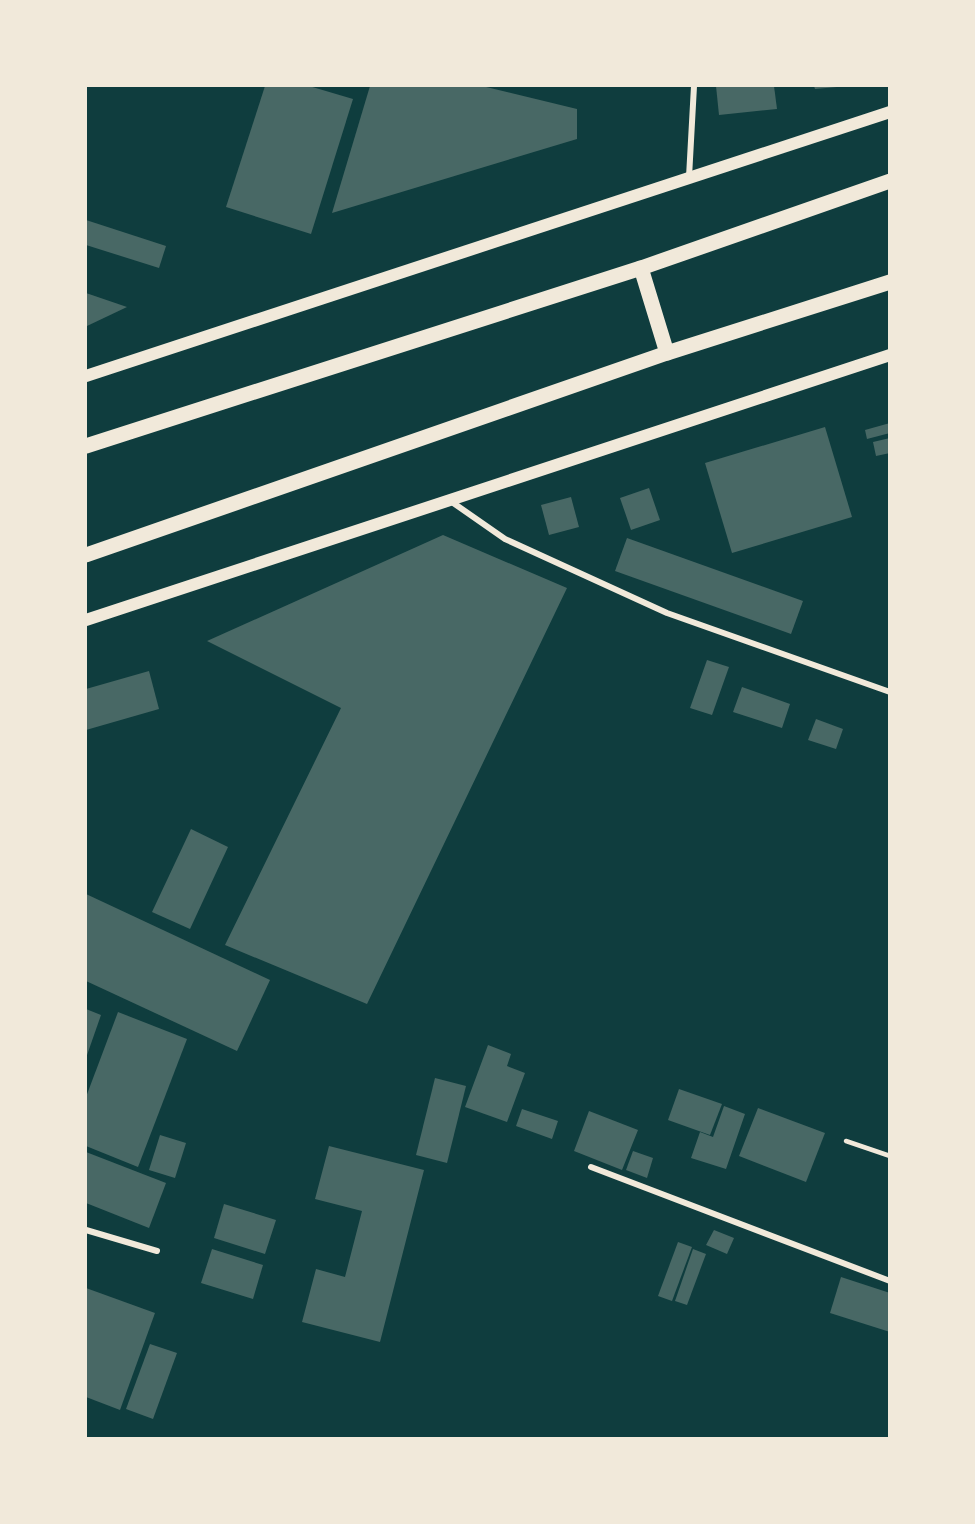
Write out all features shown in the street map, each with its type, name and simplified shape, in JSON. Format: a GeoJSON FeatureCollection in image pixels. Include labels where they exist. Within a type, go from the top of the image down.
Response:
{"type":"FeatureCollection","features":[{"type":"Feature","properties":{"kind":"main road"},"geometry":{"type":"LineString","coordinates":[[86,376],[890,112]]}},
{"type":"Feature","properties":{"kind":"main road"},"geometry":{"type":"LineString","coordinates":[[86,446],[641,267],[890,181]]}},
{"type":"Feature","properties":{"kind":"main road"},"geometry":{"type":"LineString","coordinates":[[641,267],[667,353]]}},
{"type":"Feature","properties":{"kind":"main road"},"geometry":{"type":"LineString","coordinates":[[86,557],[667,353],[890,282]]}},
{"type":"Feature","properties":{"kind":"main road"},"geometry":{"type":"LineString","coordinates":[[86,620],[890,355]]}},
{"type":"Feature","properties":{"kind":"street"},"geometry":{"type":"LineString","coordinates":[[689,178],[694,86]]}},
{"type":"Feature","properties":{"kind":"street"},"geometry":{"type":"LineString","coordinates":[[449,500],[505,539],[667,613],[890,692]]}},
{"type":"Feature","properties":{"kind":"street"},"geometry":{"type":"LineString","coordinates":[[591,1167],[890,1281]]}},
{"type":"Feature","properties":{"kind":"street"},"geometry":{"type":"LineString","coordinates":[[86,1230],[157,1251]]}},
{"type":"Feature","properties":{"kind":"lane"},"geometry":{"type":"LineString","coordinates":[[846,1142],[890,1156]]}},
{"type":"Feature","properties":{"kind":"building"},"geometry":{"type":"Polygon","coordinates":[[[265,86],[309,86],[353,99],[311,234],[226,207],[265,86]]]}},
{"type":"Feature","properties":{"kind":"building"},"geometry":{"type":"Polygon","coordinates":[[[370,86],[482,86],[577,109],[577,139],[332,213],[370,86]]]}},
{"type":"Feature","properties":{"kind":"building"},"geometry":{"type":"Polygon","coordinates":[[[716,86],[774,86],[777,109],[719,115],[716,86]]]}},
{"type":"Feature","properties":{"kind":"building"},"geometry":{"type":"Polygon","coordinates":[[[814,86],[837,86],[837,87],[815,89],[814,86]]]}},
{"type":"Feature","properties":{"kind":"building"},"geometry":{"type":"Polygon","coordinates":[[[86,220],[166,246],[159,268],[86,245],[86,220]]]}},
{"type":"Feature","properties":{"kind":"building"},"geometry":{"type":"Polygon","coordinates":[[[86,293],[127,307],[87,326],[86,293]]]}},
{"type":"Feature","properties":{"kind":"building"},"geometry":{"type":"Polygon","coordinates":[[[890,423],[890,433],[867,439],[865,430],[890,423]]]}},
{"type":"Feature","properties":{"kind":"building"},"geometry":{"type":"Polygon","coordinates":[[[825,427],[852,517],[732,553],[705,463],[825,427]]]}},
{"type":"Feature","properties":{"kind":"building"},"geometry":{"type":"Polygon","coordinates":[[[890,438],[890,453],[876,456],[873,442],[890,438]]]}},
{"type":"Feature","properties":{"kind":"building"},"geometry":{"type":"Polygon","coordinates":[[[649,488],[660,520],[631,530],[620,498],[649,488]]]}},
{"type":"Feature","properties":{"kind":"building"},"geometry":{"type":"Polygon","coordinates":[[[571,497],[579,527],[549,535],[541,505],[571,497]]]}},
{"type":"Feature","properties":{"kind":"building"},"geometry":{"type":"Polygon","coordinates":[[[443,535],[567,588],[367,1004],[225,945],[341,708],[207,641],[443,535]]]}},
{"type":"Feature","properties":{"kind":"building"},"geometry":{"type":"Polygon","coordinates":[[[627,538],[803,601],[791,634],[615,571],[627,538]]]}},
{"type":"Feature","properties":{"kind":"building"},"geometry":{"type":"Polygon","coordinates":[[[707,660],[729,667],[712,715],[690,708],[707,660]]]}},
{"type":"Feature","properties":{"kind":"building"},"geometry":{"type":"Polygon","coordinates":[[[149,671],[159,709],[86,730],[86,689],[149,671]]]}},
{"type":"Feature","properties":{"kind":"building"},"geometry":{"type":"Polygon","coordinates":[[[742,687],[790,704],[782,728],[733,712],[742,687]]]}},
{"type":"Feature","properties":{"kind":"building"},"geometry":{"type":"Polygon","coordinates":[[[816,719],[843,729],[836,749],[808,740],[816,719]]]}},
{"type":"Feature","properties":{"kind":"building"},"geometry":{"type":"Polygon","coordinates":[[[191,829],[228,847],[190,929],[152,912],[191,829]]]}},
{"type":"Feature","properties":{"kind":"building"},"geometry":{"type":"Polygon","coordinates":[[[86,894],[270,980],[237,1051],[86,981],[86,894]]]}},
{"type":"Feature","properties":{"kind":"building"},"geometry":{"type":"Polygon","coordinates":[[[86,1009],[101,1015],[86,1058],[86,1009]]]}},
{"type":"Feature","properties":{"kind":"building"},"geometry":{"type":"Polygon","coordinates":[[[118,1012],[187,1039],[138,1167],[86,1146],[86,1097],[118,1012]]]}},
{"type":"Feature","properties":{"kind":"building"},"geometry":{"type":"Polygon","coordinates":[[[488,1045],[511,1054],[507,1066],[525,1073],[507,1122],[465,1107],[488,1045]]]}},
{"type":"Feature","properties":{"kind":"building"},"geometry":{"type":"Polygon","coordinates":[[[435,1078],[466,1086],[447,1163],[416,1155],[435,1078]]]}},
{"type":"Feature","properties":{"kind":"building"},"geometry":{"type":"Polygon","coordinates":[[[679,1089],[722,1104],[710,1135],[668,1120],[679,1089]]]}},
{"type":"Feature","properties":{"kind":"building"},"geometry":{"type":"Polygon","coordinates":[[[724,1106],[745,1114],[726,1169],[691,1158],[700,1132],[713,1137],[724,1106]]]}},
{"type":"Feature","properties":{"kind":"building"},"geometry":{"type":"Polygon","coordinates":[[[758,1108],[825,1133],[806,1182],[739,1156],[758,1108]]]}},
{"type":"Feature","properties":{"kind":"building"},"geometry":{"type":"Polygon","coordinates":[[[522,1109],[558,1121],[552,1139],[516,1126],[522,1109]]]}},
{"type":"Feature","properties":{"kind":"building"},"geometry":{"type":"Polygon","coordinates":[[[589,1111],[638,1130],[622,1170],[574,1151],[589,1111]]]}},
{"type":"Feature","properties":{"kind":"building"},"geometry":{"type":"Polygon","coordinates":[[[160,1135],[186,1143],[175,1178],[149,1170],[160,1135]]]}},
{"type":"Feature","properties":{"kind":"building"},"geometry":{"type":"Polygon","coordinates":[[[329,1146],[424,1170],[380,1342],[302,1322],[316,1269],[345,1277],[362,1211],[315,1199],[329,1146]]]}},
{"type":"Feature","properties":{"kind":"building"},"geometry":{"type":"Polygon","coordinates":[[[633,1151],[653,1158],[647,1178],[626,1170],[633,1151]]]}},
{"type":"Feature","properties":{"kind":"building"},"geometry":{"type":"Polygon","coordinates":[[[86,1152],[166,1183],[149,1228],[86,1203],[86,1152]]]}},
{"type":"Feature","properties":{"kind":"building"},"geometry":{"type":"Polygon","coordinates":[[[224,1204],[276,1220],[265,1254],[214,1238],[224,1204]]]}},
{"type":"Feature","properties":{"kind":"building"},"geometry":{"type":"Polygon","coordinates":[[[714,1230],[734,1238],[727,1254],[706,1245],[714,1230]]]}},
{"type":"Feature","properties":{"kind":"building"},"geometry":{"type":"Polygon","coordinates":[[[678,1242],[692,1247],[672,1301],[658,1296],[678,1242]]]}},
{"type":"Feature","properties":{"kind":"building"},"geometry":{"type":"Polygon","coordinates":[[[212,1249],[263,1265],[253,1299],[201,1283],[212,1249]]]}},
{"type":"Feature","properties":{"kind":"building"},"geometry":{"type":"Polygon","coordinates":[[[693,1249],[706,1254],[687,1305],[675,1301],[693,1249]]]}},
{"type":"Feature","properties":{"kind":"building"},"geometry":{"type":"Polygon","coordinates":[[[841,1277],[890,1293],[890,1332],[830,1313],[841,1277]]]}},
{"type":"Feature","properties":{"kind":"building"},"geometry":{"type":"Polygon","coordinates":[[[86,1288],[155,1313],[120,1410],[86,1397],[86,1288]]]}},
{"type":"Feature","properties":{"kind":"building"},"geometry":{"type":"Polygon","coordinates":[[[150,1344],[177,1353],[153,1419],[126,1409],[150,1344]]]}}]}
